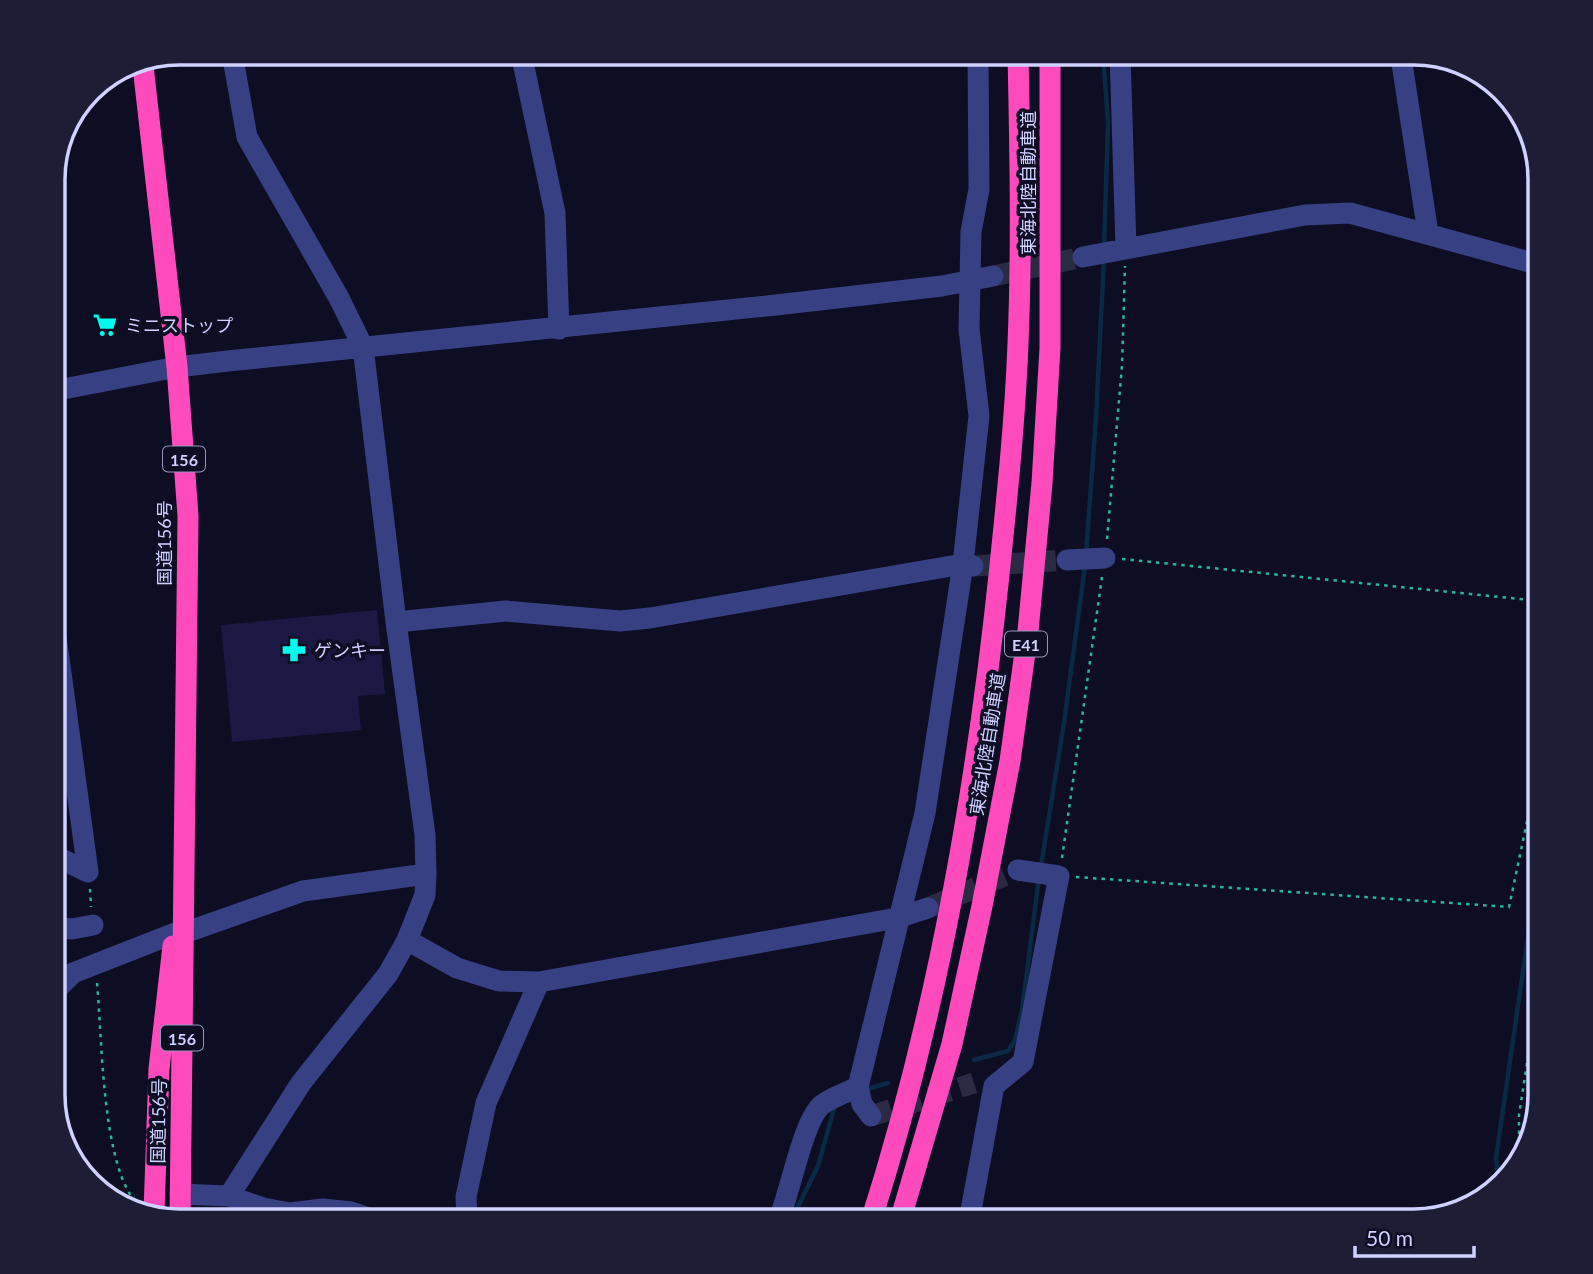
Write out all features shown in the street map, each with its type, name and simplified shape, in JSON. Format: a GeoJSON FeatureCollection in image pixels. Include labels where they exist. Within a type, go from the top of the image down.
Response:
{"type":"FeatureCollection","features":[{"type":"Feature","properties":{"kind":"highway","name":"東海北陸自動車道"},"geometry":{"type":"LineString","coordinates":[[875,1209],[921,1044],[951,909],[977,759],[1009,481],[1018,346],[1018,65]]}},
{"type":"Feature","properties":{"kind":"highway","name":"東海北陸自動車道"},"geometry":{"type":"LineString","coordinates":[[904,1209],[952,1044],[982,906],[1010,761],[1028,631],[1042,483],[1050,348],[1050,65]]}},
{"type":"Feature","properties":{"kind":"highway","name":"国道156号"},"geometry":{"type":"LineString","coordinates":[[144,71],[177,367],[188,516],[184,854],[179,933],[180,1209]]}},
{"type":"Feature","properties":{"kind":"highway"},"geometry":{"type":"LineString","coordinates":[[865,1209],[951,909]]}},
{"type":"Feature","properties":{"kind":"highway","name":"国道156号"},"geometry":{"type":"LineString","coordinates":[[147,1204],[167,985],[179,933]]}},
{"type":"Feature","properties":{"kind":"highway"},"geometry":{"type":"LineString","coordinates":[[917,1209],[952,1044]]}},
{"type":"Feature","properties":{"kind":"street"},"geometry":{"type":"LineString","coordinates":[[229,1196],[301,1083],[388,974],[407,940],[425,895],[426,874],[425,835],[363,347],[339,298],[247,137],[234,65]]}},
{"type":"Feature","properties":{"kind":"street"},"geometry":{"type":"LineString","coordinates":[[525,65],[555,213],[559,329]]}},
{"type":"Feature","properties":{"kind":"street"},"geometry":{"type":"LineString","coordinates":[[784,1209],[810,1120],[821,1104],[862,1098],[897,918],[925,813],[968,565],[979,416],[969,329],[971,232],[979,189],[978,65]]}},
{"type":"Feature","properties":{"kind":"street"},"geometry":{"type":"LineString","coordinates":[[1120,65],[1123,249]]}},
{"type":"Feature","properties":{"kind":"street"},"geometry":{"type":"LineString","coordinates":[[1406,65],[1428,233]]}},
{"type":"Feature","properties":{"kind":"street"},"geometry":{"type":"LineString","coordinates":[[1085,256],[1305,215],[1350,213],[1528,261]]}},
{"type":"Feature","properties":{"kind":"street"},"geometry":{"type":"LineString","coordinates":[[65,389],[177,367],[776,305],[993,276]]}},
{"type":"Feature","properties":{"kind":"street"},"geometry":{"type":"LineString","coordinates":[[1071,560],[1101,558]]}},
{"type":"Feature","properties":{"kind":"street"},"geometry":{"type":"LineString","coordinates":[[396,622],[506,611],[620,621],[968,565]]}},
{"type":"Feature","properties":{"kind":"street"},"geometry":{"type":"LineString","coordinates":[[65,700],[89,872]]}},
{"type":"Feature","properties":{"kind":"street"},"geometry":{"type":"LineString","coordinates":[[65,861],[89,872]]}},
{"type":"Feature","properties":{"kind":"street"},"geometry":{"type":"LineString","coordinates":[[970,1209],[984,1084],[1023,1062],[1039,873]]}},
{"type":"Feature","properties":{"kind":"street"},"geometry":{"type":"LineString","coordinates":[[65,981],[73,973],[96,964],[303,891],[426,874]]}},
{"type":"Feature","properties":{"kind":"street"},"geometry":{"type":"LineString","coordinates":[[407,940],[457,968],[499,981],[540,982],[897,918],[928,908]]}},
{"type":"Feature","properties":{"kind":"street"},"geometry":{"type":"LineString","coordinates":[[65,928],[93,925]]}},
{"type":"Feature","properties":{"kind":"street"},"geometry":{"type":"LineString","coordinates":[[467,1209],[467,1197],[486,1103],[540,982]]}},
{"type":"Feature","properties":{"kind":"street"},"geometry":{"type":"LineString","coordinates":[[180,1194],[229,1196],[268,1209]]}},
{"type":"Feature","properties":{"kind":"path"},"geometry":{"type":"LineString","coordinates":[[1123,249],[1122,366],[1101,558],[1039,873],[1509,907],[1528,820]]}},
{"type":"Feature","properties":{"kind":"path"},"geometry":{"type":"LineString","coordinates":[[1101,558],[1528,600]]}},
{"type":"Feature","properties":{"kind":"path"},"geometry":{"type":"LineString","coordinates":[[89,872],[93,925]]}},
{"type":"Feature","properties":{"kind":"path"},"geometry":{"type":"LineString","coordinates":[[96,964],[110,1125],[121,1180],[131,1196],[147,1204]]}},
{"type":"Feature","properties":{"kind":"path"},"geometry":{"type":"LineString","coordinates":[[1519,1141],[1519,1115],[1528,1059]]}},
{"type":"Feature","properties":{"kind":"building"},"geometry":{"type":"Polygon","coordinates":[[[377,610],[385,694],[358,696],[361,730],[232,742],[221,625],[377,610]]]}},
{"type":"Feature","properties":{"kind":"waterway"},"geometry":{"type":"LineString","coordinates":[[1104,65],[1108,123],[1104,246]]}},
{"type":"Feature","properties":{"kind":"waterway"},"geometry":{"type":"LineString","coordinates":[[1086,554],[1104,259]]}},
{"type":"Feature","properties":{"kind":"waterway"},"geometry":{"type":"LineString","coordinates":[[1041,866],[1085,566]]}},
{"type":"Feature","properties":{"kind":"waterway"},"geometry":{"type":"LineString","coordinates":[[974,1060],[1008,1051],[1015,1040],[1022,1010],[1039,878]]}},
{"type":"Feature","properties":{"kind":"waterway"},"geometry":{"type":"LineString","coordinates":[[1498,1172],[1496,1158],[1528,937]]}},
{"type":"Feature","properties":{"kind":"waterway"},"geometry":{"type":"LineString","coordinates":[[864,1090],[888,1083]]}},
{"type":"Feature","properties":{"kind":"waterway"},"geometry":{"type":"LineString","coordinates":[[797,1209],[818,1166],[835,1105]]}},
{"type":"Feature","properties":{"kind":"tunnel"},"geometry":{"type":"LineString","coordinates":[[993,276],[1083,257]]}},
{"type":"Feature","properties":{"kind":"tunnel"},"geometry":{"type":"LineString","coordinates":[[973,566],[1067,560]]}},
{"type":"Feature","properties":{"kind":"tunnel"},"geometry":{"type":"LineString","coordinates":[[928,908],[1018,870]]}},
{"type":"Feature","properties":{"kind":"tunnel"},"geometry":{"type":"LineString","coordinates":[[871,1116],[974,1083]]}},
{"type":"Feature","properties":{"kind":"place","name":"ミニストップ"},"geometry":{"type":"Point","coordinates":[105,325]}},
{"type":"Feature","properties":{"kind":"place","name":"ゲンキー"},"geometry":{"type":"Point","coordinates":[294,650]}}]}
